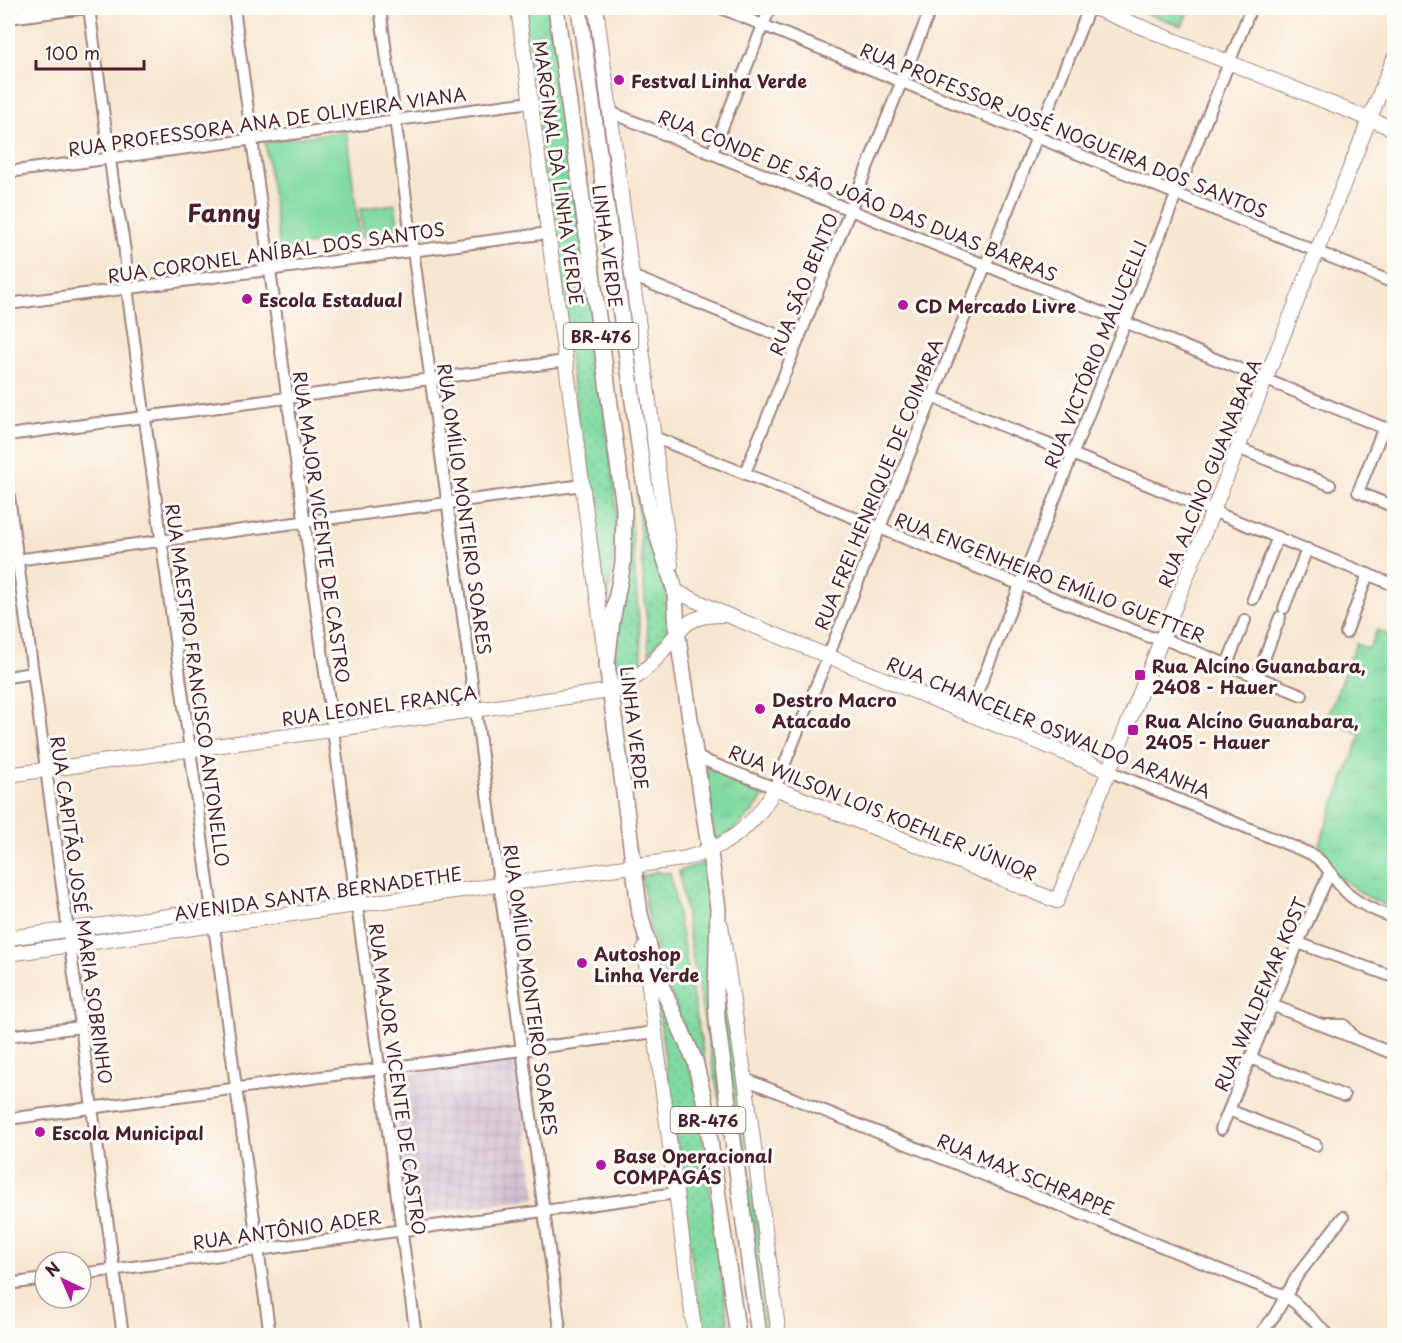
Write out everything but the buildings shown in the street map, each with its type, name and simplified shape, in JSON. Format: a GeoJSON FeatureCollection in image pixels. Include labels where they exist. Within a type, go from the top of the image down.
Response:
{"type":"FeatureCollection","features":[{"type":"Feature","properties":{"kind":"highway","name":"LINHA VERDE"},"geometry":{"type":"LineString","coordinates":[[556,8],[624,508],[624,549],[607,664],[633,867],[640,914],[657,976],[695,1061],[704,1099],[738,1335]]}},
{"type":"Feature","properties":{"kind":"highway","name":"LINHA VERDE"},"geometry":{"type":"LineString","coordinates":[[579,8],[644,481],[649,509],[675,591],[677,631],[718,908],[717,1020],[759,1335]]}},
{"type":"Feature","properties":{"kind":"main road","name":"MARGINAL DA LINHA VERDE"},"geometry":{"type":"LineString","coordinates":[[518,8],[607,664]]}},
{"type":"Feature","properties":{"kind":"main road"},"geometry":{"type":"LineString","coordinates":[[596,8],[675,591]]}},
{"type":"Feature","properties":{"kind":"main road"},"geometry":{"type":"LineString","coordinates":[[1094,8],[1395,129]]}},
{"type":"Feature","properties":{"kind":"main road","name":"RUA ALCINO GUANABARA"},"geometry":{"type":"LineString","coordinates":[[1057,901],[1395,58]]}},
{"type":"Feature","properties":{"kind":"main road","name":"RUA CHANCELER OSWALDO ARANHA"},"geometry":{"type":"LineString","coordinates":[[675,591],[727,615],[1109,771]]}},
{"type":"Feature","properties":{"kind":"main road","name":"RUA LEONEL FRANÇA"},"geometry":{"type":"LineString","coordinates":[[8,775],[610,691],[628,683],[646,670],[677,631],[697,618],[708,615],[727,615]]}},
{"type":"Feature","properties":{"kind":"main road","name":"RUA FREI HENRIQUE DE COIMBRA"},"geometry":{"type":"LineString","coordinates":[[633,867],[710,852],[752,822],[766,805],[775,788]]}},
{"type":"Feature","properties":{"kind":"main road","name":"RUA WILSON LOIS KOEHLER JÚNIOR"},"geometry":{"type":"LineString","coordinates":[[775,788],[1057,901]]}},
{"type":"Feature","properties":{"kind":"main road","name":"AVENIDA SANTA BERNADETHE"},"geometry":{"type":"LineString","coordinates":[[8,954],[633,867]]}},
{"type":"Feature","properties":{"kind":"main road"},"geometry":{"type":"LineString","coordinates":[[718,908],[745,1078],[779,1335]]}},
{"type":"Feature","properties":{"kind":"main road","name":"AVENIDA SANTA BERNADETHE"},"geometry":{"type":"LineString","coordinates":[[8,938],[212,910]]}},
{"type":"Feature","properties":{"kind":"main road"},"geometry":{"type":"LineString","coordinates":[[640,914],[695,1335]]}},
{"type":"Feature","properties":{"kind":"street"},"geometry":{"type":"LineString","coordinates":[[8,18],[88,8]]}},
{"type":"Feature","properties":{"kind":"street","name":"RUA MAESTRO FRANCISCO ANTONELLO"},"geometry":{"type":"LineString","coordinates":[[88,8],[116,203],[122,227],[127,288],[270,1335]]}},
{"type":"Feature","properties":{"kind":"street","name":"RUA MAJOR VICENTE DE CASTRO"},"geometry":{"type":"LineString","coordinates":[[234,8],[416,1335]]}},
{"type":"Feature","properties":{"kind":"street","name":"RUA OMÍLIO MONTEIRO SOARES"},"geometry":{"type":"LineString","coordinates":[[380,8],[561,1335]]}},
{"type":"Feature","properties":{"kind":"street","name":"RUA PROFESSOR JOSÉ NOGUEIRA DOS SANTOS"},"geometry":{"type":"LineString","coordinates":[[721,8],[1395,283]]}},
{"type":"Feature","properties":{"kind":"street"},"geometry":{"type":"LineString","coordinates":[[712,153],[770,8]]}},
{"type":"Feature","properties":{"kind":"street","name":"RUA SÃO BENTO"},"geometry":{"type":"LineString","coordinates":[[745,474],[931,8]]}},
{"type":"Feature","properties":{"kind":"street","name":"RUA FREI HENRIQUE DE COIMBRA"},"geometry":{"type":"LineString","coordinates":[[775,788],[1089,8]]}},
{"type":"Feature","properties":{"kind":"street","name":"RUA VICTÓRIO MALUCELLI"},"geometry":{"type":"LineString","coordinates":[[969,713],[1251,8]]}},
{"type":"Feature","properties":{"kind":"street","name":"RUA PROFESSORA ANA DE OLIVEIRA VIANA"},"geometry":{"type":"LineString","coordinates":[[8,172],[531,102]]}},
{"type":"Feature","properties":{"kind":"street","name":"RUA CONDE DE SÃO JOÃO DAS DUAS BARRAS"},"geometry":{"type":"LineString","coordinates":[[610,112],[1389,429]]}},
{"type":"Feature","properties":{"kind":"street","name":"RUA CORONEL ANÍBAL DOS SANTOS"},"geometry":{"type":"LineString","coordinates":[[8,304],[549,232]]}},
{"type":"Feature","properties":{"kind":"street"},"geometry":{"type":"LineString","coordinates":[[632,276],[797,343]]}},
{"type":"Feature","properties":{"kind":"street"},"geometry":{"type":"LineString","coordinates":[[8,435],[566,361]]}},
{"type":"Feature","properties":{"kind":"street"},"geometry":{"type":"LineString","coordinates":[[932,398],[1395,585]]}},
{"type":"Feature","properties":{"kind":"street"},"geometry":{"type":"LineString","coordinates":[[1389,429],[1358,492],[1395,507]]}},
{"type":"Feature","properties":{"kind":"street","name":"RUA ENGENHEIRO EMÍLIO GUETTER"},"geometry":{"type":"LineString","coordinates":[[654,437],[1150,637],[1162,638],[1302,694]]}},
{"type":"Feature","properties":{"kind":"street"},"geometry":{"type":"LineString","coordinates":[[1238,448],[1330,485]]}},
{"type":"Feature","properties":{"kind":"street"},"geometry":{"type":"LineString","coordinates":[[12,560],[583,485]]}},
{"type":"Feature","properties":{"kind":"street","name":"RUA CAPITÃO JOSÉ MARIA SOBRINHO"},"geometry":{"type":"LineString","coordinates":[[8,489],[12,560],[33,673],[123,1335]]}},
{"type":"Feature","properties":{"kind":"street"},"geometry":{"type":"LineString","coordinates":[[1253,599],[1278,537]]}},
{"type":"Feature","properties":{"kind":"street"},"geometry":{"type":"LineString","coordinates":[[1257,676],[1307,549]]}},
{"type":"Feature","properties":{"kind":"street"},"geometry":{"type":"LineString","coordinates":[[1346,633],[1368,574]]}},
{"type":"Feature","properties":{"kind":"street"},"geometry":{"type":"LineString","coordinates":[[1227,664],[1245,620]]}},
{"type":"Feature","properties":{"kind":"street"},"geometry":{"type":"LineString","coordinates":[[8,676],[33,673]]}},
{"type":"Feature","properties":{"kind":"street","name":"RUA WILSON LOIS KOEHLER JÚNIOR"},"geometry":{"type":"LineString","coordinates":[[696,757],[775,788]]}},
{"type":"Feature","properties":{"kind":"street","name":"RUA CHANCELER OSWALDO ARANHA"},"geometry":{"type":"LineString","coordinates":[[1109,771],[1311,854],[1320,860],[1353,899],[1395,918]]}},
{"type":"Feature","properties":{"kind":"street","name":"RUA WALDEMAR KOST"},"geometry":{"type":"LineString","coordinates":[[1221,1129],[1330,872]]}},
{"type":"Feature","properties":{"kind":"street"},"geometry":{"type":"LineString","coordinates":[[1298,943],[1395,977]]}},
{"type":"Feature","properties":{"kind":"street"},"geometry":{"type":"LineString","coordinates":[[1272,1005],[1395,1054]]}},
{"type":"Feature","properties":{"kind":"street"},"geometry":{"type":"LineString","coordinates":[[8,1036],[81,1027]]}},
{"type":"Feature","properties":{"kind":"street"},"geometry":{"type":"LineString","coordinates":[[8,1119],[655,1032]]}},
{"type":"Feature","properties":{"kind":"street"},"geometry":{"type":"LineString","coordinates":[[1251,1058],[1344,1096]]}},
{"type":"Feature","properties":{"kind":"street","name":"RUA MAX SCHRAPPE"},"geometry":{"type":"LineString","coordinates":[[745,1078],[1290,1299]]}},
{"type":"Feature","properties":{"kind":"street"},"geometry":{"type":"LineString","coordinates":[[1229,1110],[1316,1145]]}},
{"type":"Feature","properties":{"kind":"street","name":"RUA ANTÔNIO ADER"},"geometry":{"type":"LineString","coordinates":[[93,1273],[676,1193]]}},
{"type":"Feature","properties":{"kind":"street"},"geometry":{"type":"LineString","coordinates":[[1259,1335],[1290,1299],[1298,1276],[1343,1217]]}},
{"type":"Feature","properties":{"kind":"street"},"geometry":{"type":"LineString","coordinates":[[8,1284],[33,1281]]}},
{"type":"Feature","properties":{"kind":"street"},"geometry":{"type":"LineString","coordinates":[[1290,1299],[1330,1335]]}},
{"type":"Feature","properties":{"kind":"street"},"geometry":{"type":"LineString","coordinates":[[1391,1335],[1395,1328]]}},
{"type":"Feature","properties":{"kind":"shaded area"},"geometry":{"type":"Polygon","coordinates":[[[515,1060],[536,1198],[411,1216],[391,1076],[515,1060]]]}},
{"type":"Feature","properties":{"kind":"green space"},"geometry":{"type":"Polygon","coordinates":[[[521,8],[551,8],[615,493],[615,541],[605,617],[521,8]]]}},
{"type":"Feature","properties":{"kind":"green space"},"geometry":{"type":"Polygon","coordinates":[[[585,8],[592,8],[664,539],[654,507],[585,8]]]}},
{"type":"Feature","properties":{"kind":"green space"},"geometry":{"type":"Polygon","coordinates":[[[1132,8],[1189,8],[1182,26],[1132,8]]]}},
{"type":"Feature","properties":{"kind":"green space"},"geometry":{"type":"Polygon","coordinates":[[[346,131],[360,237],[280,249],[265,142],[346,131]]]}},
{"type":"Feature","properties":{"kind":"green space"},"geometry":{"type":"Polygon","coordinates":[[[395,204],[399,232],[364,237],[360,209],[395,204]]]}},
{"type":"Feature","properties":{"kind":"green space"},"geometry":{"type":"Polygon","coordinates":[[[637,494],[639,494],[666,586],[671,621],[664,639],[659,641],[649,653],[637,494]]]}},
{"type":"Feature","properties":{"kind":"green space"},"geometry":{"type":"Polygon","coordinates":[[[629,495],[642,659],[632,669],[615,677],[615,662],[629,495]]]}},
{"type":"Feature","properties":{"kind":"green space"},"geometry":{"type":"Polygon","coordinates":[[[1377,630],[1394,637],[1394,910],[1366,896],[1336,875],[1319,844],[1361,734],[1326,719],[1356,644],[1369,649],[1377,630]]]}},
{"type":"Feature","properties":{"kind":"green space"},"geometry":{"type":"Polygon","coordinates":[[[707,767],[760,787],[764,794],[761,801],[744,820],[717,839],[705,770],[707,767]]]}},
{"type":"Feature","properties":{"kind":"green space"},"geometry":{"type":"Polygon","coordinates":[[[704,863],[710,905],[721,1099],[719,1099],[692,955],[679,871],[704,863]]]}},
{"type":"Feature","properties":{"kind":"green space"},"geometry":{"type":"Polygon","coordinates":[[[656,871],[670,872],[712,1100],[667,983],[650,929],[641,876],[656,871]]]}},
{"type":"Feature","properties":{"kind":"green space"},"geometry":{"type":"Polygon","coordinates":[[[723,977],[772,1335],[765,1335],[723,1022],[723,977]]]}},
{"type":"Feature","properties":{"kind":"green space"},"geometry":{"type":"Polygon","coordinates":[[[655,985],[691,1069],[697,1096],[730,1335],[702,1335],[655,985]]]}},
{"type":"Feature","properties":{"kind":"place","name":"Festval Linha Verde"},"geometry":{"type":"Point","coordinates":[619,80]}},
{"type":"Feature","properties":{"kind":"place","name":"Escola Estadual"},"geometry":{"type":"Point","coordinates":[247,299]}},
{"type":"Feature","properties":{"kind":"place","name":"CD Mercado Livre"},"geometry":{"type":"Point","coordinates":[903,305]}},
{"type":"Feature","properties":{"kind":"place","name":"Rua Alcíno Guanabara, 2408 - Hauer"},"geometry":{"type":"Point","coordinates":[1140,675]}},
{"type":"Feature","properties":{"kind":"place","name":"Destro Macro Atacado"},"geometry":{"type":"Point","coordinates":[760,709]}},
{"type":"Feature","properties":{"kind":"place","name":"Rua Alcíno Guanabara, 2405 - Hauer"},"geometry":{"type":"Point","coordinates":[1133,730]}},
{"type":"Feature","properties":{"kind":"place","name":"Autoshop Linha Verde"},"geometry":{"type":"Point","coordinates":[582,963]}},
{"type":"Feature","properties":{"kind":"place","name":"Escola Municipal"},"geometry":{"type":"Point","coordinates":[40,1132]}},
{"type":"Feature","properties":{"kind":"place","name":"Base Operacional COMPAGÁS"},"geometry":{"type":"Point","coordinates":[601,1165]}},
{"type":"Feature","properties":{"kind":"district","name":"Fanny"},"geometry":{"type":"Point","coordinates":[224,212]}}]}
